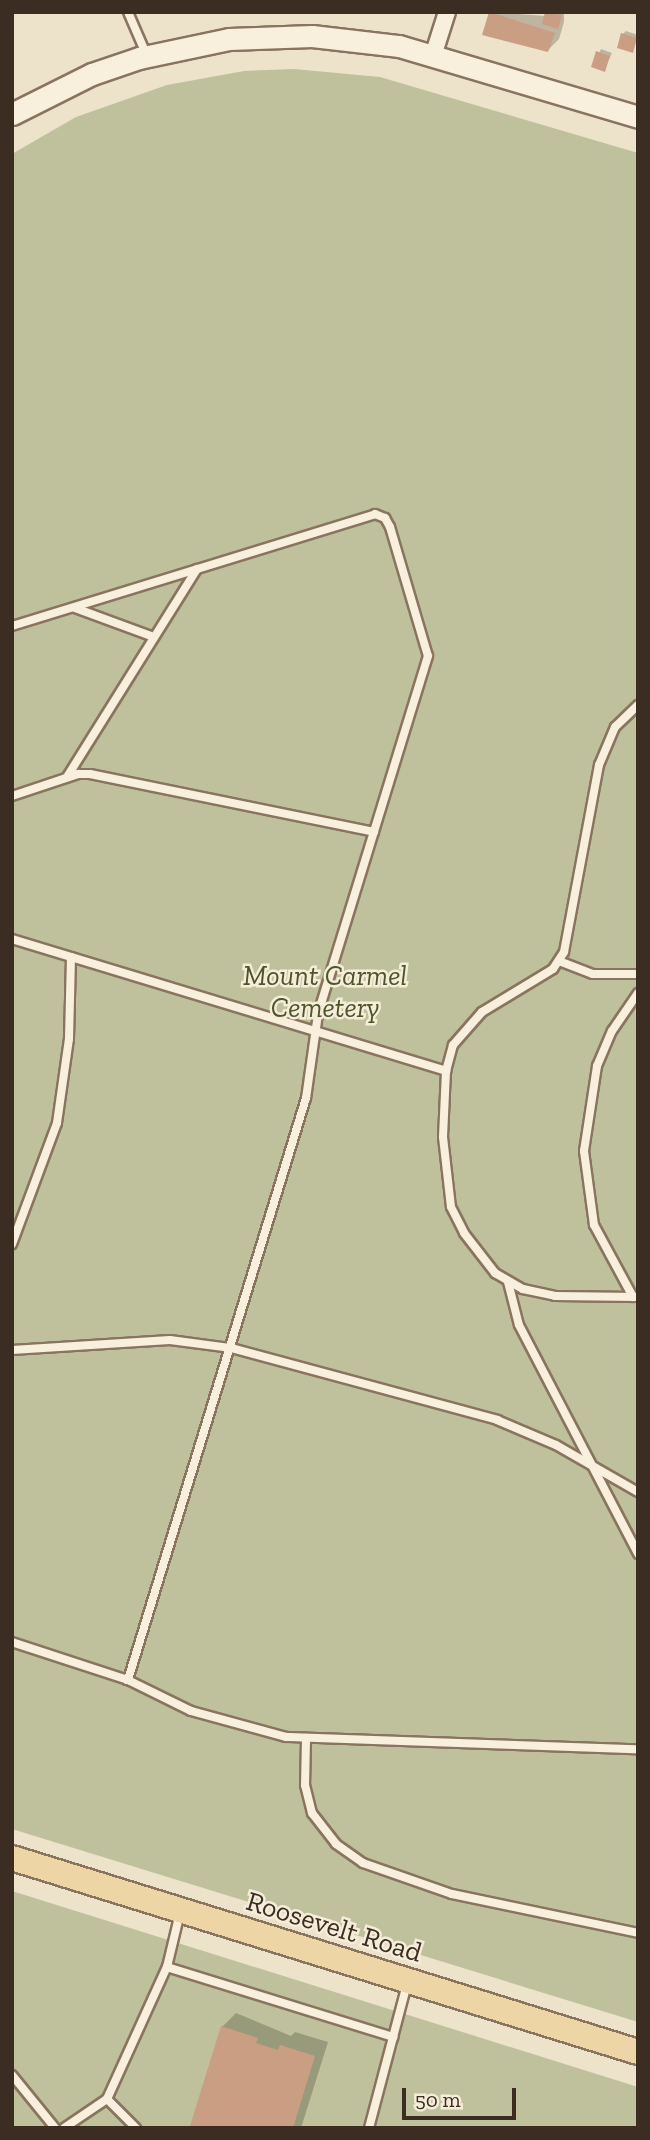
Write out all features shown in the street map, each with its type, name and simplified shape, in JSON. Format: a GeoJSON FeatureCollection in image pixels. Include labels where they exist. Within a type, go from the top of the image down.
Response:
{"type":"FeatureCollection","features":[{"type":"Feature","properties":{"kind":"main road"},"geometry":{"type":"LineString","coordinates":[[12,114],[92,74],[147,56],[229,38],[312,36],[369,41],[433,56],[638,117]]}},
{"type":"Feature","properties":{"kind":"main road","name":"Roosevelt Road"},"geometry":{"type":"LineString","coordinates":[[12,1858],[638,2052]]}},
{"type":"Feature","properties":{"kind":"street"},"geometry":{"type":"LineString","coordinates":[[433,56],[447,12]]}},
{"type":"Feature","properties":{"kind":"lane"},"geometry":{"type":"LineString","coordinates":[[128,12],[147,56]]}},
{"type":"Feature","properties":{"kind":"lane"},"geometry":{"type":"LineString","coordinates":[[12,626],[363,516],[380,515],[388,521],[428,656],[373,832],[316,1032],[312,1076],[128,1680]]}},
{"type":"Feature","properties":{"kind":"lane"},"geometry":{"type":"LineString","coordinates":[[67,777],[197,569]]}},
{"type":"Feature","properties":{"kind":"lane"},"geometry":{"type":"LineString","coordinates":[[74,607],[154,637]]}},
{"type":"Feature","properties":{"kind":"lane"},"geometry":{"type":"LineString","coordinates":[[636,1297],[555,1296],[508,1282],[482,1257],[451,1207],[443,1158],[446,1072],[453,1045],[470,1023],[559,961],[598,765],[615,727],[638,705]]}},
{"type":"Feature","properties":{"kind":"lane"},"geometry":{"type":"LineString","coordinates":[[12,796],[67,777],[90,774],[373,832]]}},
{"type":"Feature","properties":{"kind":"lane"},"geometry":{"type":"LineString","coordinates":[[12,939],[446,1072]]}},
{"type":"Feature","properties":{"kind":"lane"},"geometry":{"type":"LineString","coordinates":[[12,1244],[57,1123],[69,1039],[71,957]]}},
{"type":"Feature","properties":{"kind":"lane"},"geometry":{"type":"LineString","coordinates":[[559,961],[593,974],[638,974]]}},
{"type":"Feature","properties":{"kind":"lane"},"geometry":{"type":"LineString","coordinates":[[636,1297],[594,1225],[584,1151],[597,1066],[612,1031],[638,993]]}},
{"type":"Feature","properties":{"kind":"lane"},"geometry":{"type":"LineString","coordinates":[[508,1282],[519,1325],[638,1554]]}},
{"type":"Feature","properties":{"kind":"lane"},"geometry":{"type":"LineString","coordinates":[[12,1350],[170,1340],[231,1348],[484,1416],[556,1445],[638,1492]]}},
{"type":"Feature","properties":{"kind":"lane"},"geometry":{"type":"LineString","coordinates":[[12,1642],[128,1680],[164,1700],[225,1722],[306,1740],[638,1749]]}},
{"type":"Feature","properties":{"kind":"lane"},"geometry":{"type":"LineString","coordinates":[[306,1740],[305,1785],[312,1813],[336,1844],[363,1863],[452,1894],[638,1933]]}},
{"type":"Feature","properties":{"kind":"lane"},"geometry":{"type":"LineString","coordinates":[[64,2128],[107,2099],[167,1967],[180,1910]]}},
{"type":"Feature","properties":{"kind":"lane"},"geometry":{"type":"LineString","coordinates":[[167,1967],[393,2037]]}},
{"type":"Feature","properties":{"kind":"lane"},"geometry":{"type":"LineString","coordinates":[[369,2128],[408,1982]]}},
{"type":"Feature","properties":{"kind":"lane"},"geometry":{"type":"LineString","coordinates":[[12,2075],[55,2128]]}},
{"type":"Feature","properties":{"kind":"lane"},"geometry":{"type":"LineString","coordinates":[[107,2099],[136,2128]]}},
{"type":"Feature","properties":{"kind":"green space","name":"Mount Carmel Cemetery"},"geometry":{"type":"Polygon","coordinates":[[[294,69],[380,77],[638,153],[638,2022],[12,1829],[12,154],[76,117],[167,85],[244,71],[294,69]]]}},
{"type":"Feature","properties":{"kind":"green space"},"geometry":{"type":"Polygon","coordinates":[[[12,1891],[638,2087],[638,2128],[12,2128],[12,1891]]]}},
{"type":"Feature","properties":{"kind":"building"},"geometry":{"type":"Polygon","coordinates":[[[489,12],[555,33],[548,52],[482,35],[489,12]]]}},
{"type":"Feature","properties":{"kind":"building"},"geometry":{"type":"Polygon","coordinates":[[[545,12],[562,15],[558,29],[542,24],[545,12]]]}},
{"type":"Feature","properties":{"kind":"building"},"geometry":{"type":"Polygon","coordinates":[[[621,33],[637,38],[633,53],[617,48],[621,33]]]}},
{"type":"Feature","properties":{"kind":"building"},"geometry":{"type":"Polygon","coordinates":[[[596,51],[610,56],[605,72],[591,67],[596,51]]]}},
{"type":"Feature","properties":{"kind":"building"},"geometry":{"type":"Polygon","coordinates":[[[221,2026],[258,2038],[256,2043],[278,2050],[280,2045],[315,2056],[293,2128],[190,2126],[221,2026]]]}}]}
